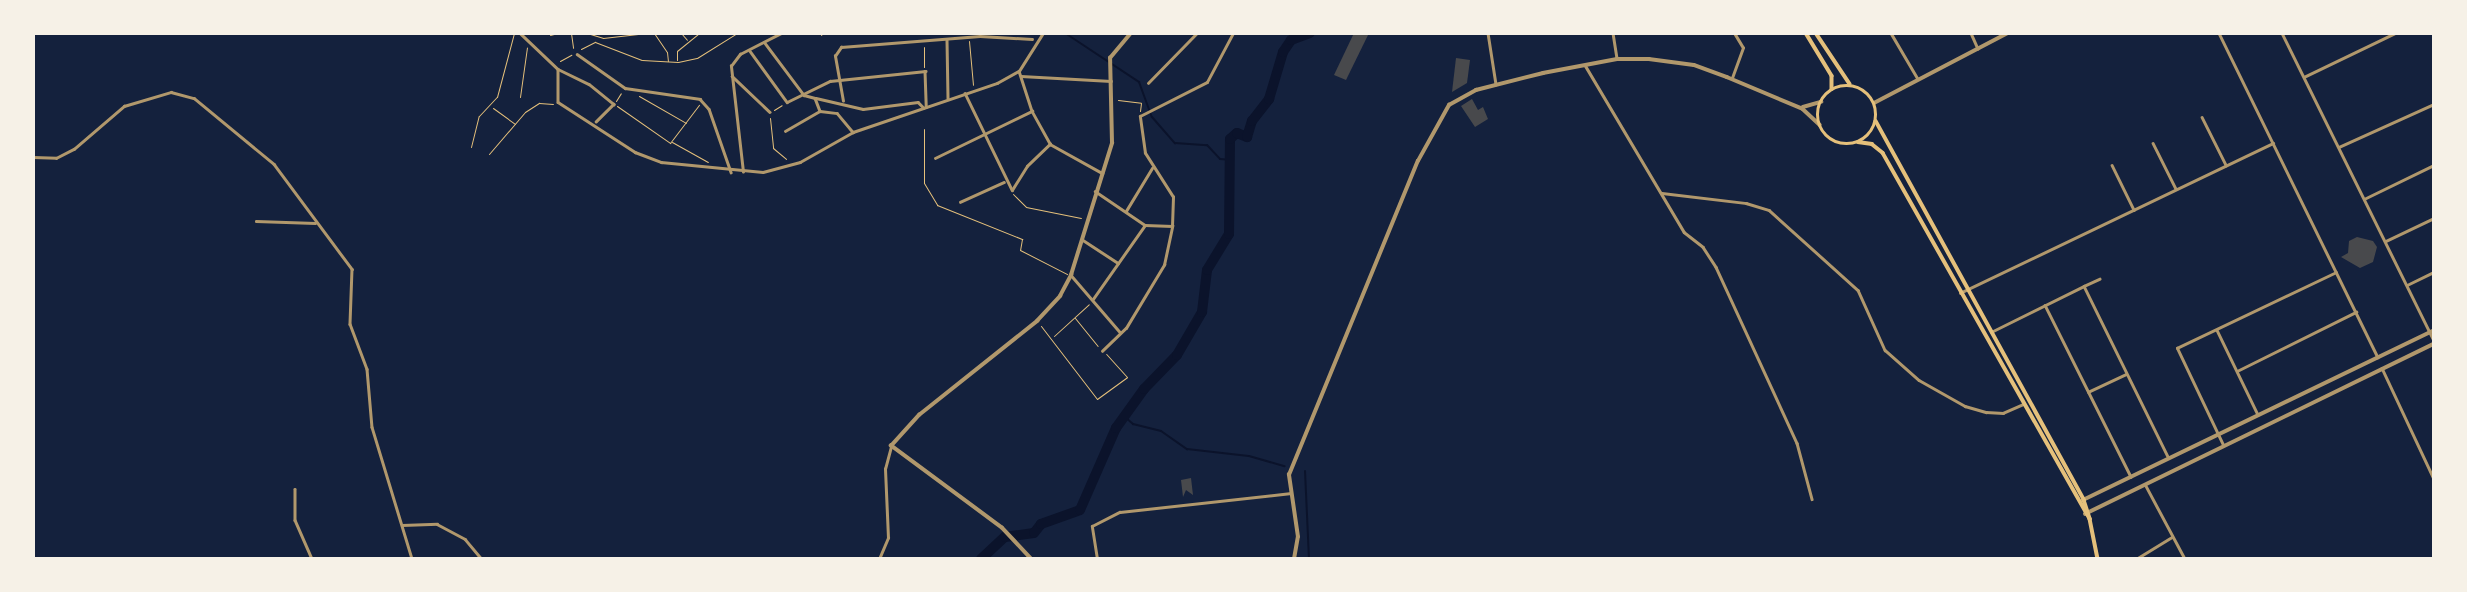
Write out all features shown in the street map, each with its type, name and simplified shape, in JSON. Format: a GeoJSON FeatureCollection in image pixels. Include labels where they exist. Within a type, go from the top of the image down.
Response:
{"type":"FeatureCollection","features":[{"type":"Feature","properties":{"kind":"main road"},"geometry":{"type":"LineString","coordinates":[[1806,33],[1832,76],[1831,90],[1821,102],[1820,125],[1836,142],[1872,144],[1883,153],[2023,404],[2081,501]]}},
{"type":"Feature","properties":{"kind":"main road"},"geometry":{"type":"LineString","coordinates":[[1816,33],[1843,79],[1874,103],[1876,121],[2090,519],[2098,559]]}},
{"type":"Feature","properties":{"kind":"main road"},"geometry":{"type":"LineString","coordinates":[[1831,90],[1855,86]]}},
{"type":"Feature","properties":{"kind":"main road"},"geometry":{"type":"LineString","coordinates":[[1858,142],[1876,121]]}},
{"type":"Feature","properties":{"kind":"street"},"geometry":{"type":"LineString","coordinates":[[520,33],[558,69],[589,84],[614,104],[596,122]]}},
{"type":"Feature","properties":{"kind":"street"},"geometry":{"type":"LineString","coordinates":[[743,172],[732,76],[733,60],[781,33]]}},
{"type":"Feature","properties":{"kind":"street"},"geometry":{"type":"LineString","coordinates":[[1032,39],[1033,33]]}},
{"type":"Feature","properties":{"kind":"street"},"geometry":{"type":"LineString","coordinates":[[558,69],[558,102],[596,122],[635,152],[661,163],[743,172],[789,167],[853,132],[1019,71],[1043,33]]}},
{"type":"Feature","properties":{"kind":"street"},"geometry":{"type":"LineString","coordinates":[[880,559],[888,538],[885,469],[891,446],[919,415],[1037,321],[1060,296],[1071,275],[1112,143],[1110,58],[1131,33]]}},
{"type":"Feature","properties":{"kind":"street"},"geometry":{"type":"LineString","coordinates":[[1148,83],[1197,33]]}},
{"type":"Feature","properties":{"kind":"street"},"geometry":{"type":"LineString","coordinates":[[1102,351],[1120,332],[1164,265],[1171,226],[1173,197],[1152,168],[1142,141],[1140,116],[1148,115],[1168,100],[1207,82],[1233,33]]}},
{"type":"Feature","properties":{"kind":"street"},"geometry":{"type":"LineString","coordinates":[[1488,33],[1496,84]]}},
{"type":"Feature","properties":{"kind":"street"},"geometry":{"type":"LineString","coordinates":[[1613,33],[1617,59]]}},
{"type":"Feature","properties":{"kind":"street"},"geometry":{"type":"LineString","coordinates":[[1732,79],[1743,48],[1734,33]]}},
{"type":"Feature","properties":{"kind":"street"},"geometry":{"type":"LineString","coordinates":[[1891,33],[1919,79]]}},
{"type":"Feature","properties":{"kind":"street"},"geometry":{"type":"LineString","coordinates":[[1971,33],[1978,49]]}},
{"type":"Feature","properties":{"kind":"street"},"geometry":{"type":"LineString","coordinates":[[1874,103],[2008,33]]}},
{"type":"Feature","properties":{"kind":"street"},"geometry":{"type":"LineString","coordinates":[[2219,33],[2378,357]]}},
{"type":"Feature","properties":{"kind":"street"},"geometry":{"type":"LineString","coordinates":[[2087,513],[2434,342],[2432,331],[2282,33]]}},
{"type":"Feature","properties":{"kind":"street"},"geometry":{"type":"LineString","coordinates":[[2304,77],[2395,33]]}},
{"type":"Feature","properties":{"kind":"street"},"geometry":{"type":"LineString","coordinates":[[843,101],[842,80],[835,56],[841,47],[969,38],[1032,39],[1037,43]]}},
{"type":"Feature","properties":{"kind":"street"},"geometry":{"type":"LineString","coordinates":[[947,40],[948,98]]}},
{"type":"Feature","properties":{"kind":"street"},"geometry":{"type":"LineString","coordinates":[[765,43],[804,95],[843,101],[863,109],[918,102],[925,107]]}},
{"type":"Feature","properties":{"kind":"street"},"geometry":{"type":"LineString","coordinates":[[750,51],[787,102],[819,85],[925,71],[925,107]]}},
{"type":"Feature","properties":{"kind":"street"},"geometry":{"type":"LineString","coordinates":[[577,54],[625,88],[679,93],[703,101],[731,172]]}},
{"type":"Feature","properties":{"kind":"street"},"geometry":{"type":"LineString","coordinates":[[1295,558],[1298,537],[1289,475],[1434,126],[1462,95],[1496,84],[1617,59],[1676,61],[1732,79],[1798,106],[1820,125]]}},
{"type":"Feature","properties":{"kind":"street"},"geometry":{"type":"LineString","coordinates":[[1584,65],[1684,232],[1703,247],[1716,267],[1797,443],[1812,499]]}},
{"type":"Feature","properties":{"kind":"street"},"geometry":{"type":"LineString","coordinates":[[1019,71],[1032,111],[1050,144],[1102,173]]}},
{"type":"Feature","properties":{"kind":"street"},"geometry":{"type":"LineString","coordinates":[[732,76],[770,112]]}},
{"type":"Feature","properties":{"kind":"street"},"geometry":{"type":"LineString","coordinates":[[1021,76],[1112,81]]}},
{"type":"Feature","properties":{"kind":"street"},"geometry":{"type":"LineString","coordinates":[[33,157],[56,158],[74,149],[118,110],[141,98],[182,93],[274,164],[315,223],[352,269],[350,324],[367,369],[372,427],[412,559]]}},
{"type":"Feature","properties":{"kind":"street"},"geometry":{"type":"LineString","coordinates":[[965,93],[1004,182],[1012,190],[1027,166],[1050,144]]}},
{"type":"Feature","properties":{"kind":"street"},"geometry":{"type":"LineString","coordinates":[[815,98],[820,111]]}},
{"type":"Feature","properties":{"kind":"street"},"geometry":{"type":"LineString","coordinates":[[1798,106],[1821,102]]}},
{"type":"Feature","properties":{"kind":"street"},"geometry":{"type":"LineString","coordinates":[[2339,147],[2434,104]]}},
{"type":"Feature","properties":{"kind":"street"},"geometry":{"type":"LineString","coordinates":[[785,131],[820,111],[836,113],[853,132]]}},
{"type":"Feature","properties":{"kind":"street"},"geometry":{"type":"LineString","coordinates":[[935,158],[1032,111]]}},
{"type":"Feature","properties":{"kind":"street"},"geometry":{"type":"LineString","coordinates":[[2203,117],[2226,166]]}},
{"type":"Feature","properties":{"kind":"street"},"geometry":{"type":"LineString","coordinates":[[2153,143],[2176,189]]}},
{"type":"Feature","properties":{"kind":"street"},"geometry":{"type":"LineString","coordinates":[[1960,293],[2273,143]]}},
{"type":"Feature","properties":{"kind":"street"},"geometry":{"type":"LineString","coordinates":[[2112,165],[2134,210]]}},
{"type":"Feature","properties":{"kind":"street"},"geometry":{"type":"LineString","coordinates":[[2364,199],[2434,165]]}},
{"type":"Feature","properties":{"kind":"street"},"geometry":{"type":"LineString","coordinates":[[1126,212],[1152,168]]}},
{"type":"Feature","properties":{"kind":"street"},"geometry":{"type":"LineString","coordinates":[[960,202],[1004,182]]}},
{"type":"Feature","properties":{"kind":"street"},"geometry":{"type":"LineString","coordinates":[[1096,191],[1145,225],[1171,226]]}},
{"type":"Feature","properties":{"kind":"street"},"geometry":{"type":"LineString","coordinates":[[1662,193],[1734,201],[1769,210],[1858,290],[1885,350],[1927,385],[1965,406],[1986,412],[2003,413],[2023,404]]}},
{"type":"Feature","properties":{"kind":"street"},"geometry":{"type":"LineString","coordinates":[[2385,241],[2434,218]]}},
{"type":"Feature","properties":{"kind":"street"},"geometry":{"type":"LineString","coordinates":[[256,221],[315,223]]}},
{"type":"Feature","properties":{"kind":"street"},"geometry":{"type":"LineString","coordinates":[[1093,299],[1145,225]]}},
{"type":"Feature","properties":{"kind":"street"},"geometry":{"type":"LineString","coordinates":[[1083,240],[1118,263]]}},
{"type":"Feature","properties":{"kind":"street"},"geometry":{"type":"LineString","coordinates":[[2224,446],[2177,348],[2336,272]]}},
{"type":"Feature","properties":{"kind":"street"},"geometry":{"type":"LineString","coordinates":[[2407,285],[2434,272]]}},
{"type":"Feature","properties":{"kind":"street"},"geometry":{"type":"LineString","coordinates":[[1071,275],[1120,332]]}},
{"type":"Feature","properties":{"kind":"street"},"geometry":{"type":"LineString","coordinates":[[1991,332],[2099,279]]}},
{"type":"Feature","properties":{"kind":"street"},"geometry":{"type":"LineString","coordinates":[[2084,286],[2169,459]]}},
{"type":"Feature","properties":{"kind":"street"},"geometry":{"type":"LineString","coordinates":[[2045,305],[2131,477]]}},
{"type":"Feature","properties":{"kind":"street"},"geometry":{"type":"LineString","coordinates":[[2237,371],[2356,312]]}},
{"type":"Feature","properties":{"kind":"street"},"geometry":{"type":"LineString","coordinates":[[2217,330],[2259,416]]}},
{"type":"Feature","properties":{"kind":"street"},"geometry":{"type":"LineString","coordinates":[[2081,501],[2432,331]]}},
{"type":"Feature","properties":{"kind":"street"},"geometry":{"type":"LineString","coordinates":[[2382,368],[2434,479]]}},
{"type":"Feature","properties":{"kind":"street"},"geometry":{"type":"LineString","coordinates":[[2088,392],[2126,374]]}},
{"type":"Feature","properties":{"kind":"street"},"geometry":{"type":"LineString","coordinates":[[2316,387],[2321,398]]}},
{"type":"Feature","properties":{"kind":"street"},"geometry":{"type":"LineString","coordinates":[[891,446],[1002,528],[1031,559]]}},
{"type":"Feature","properties":{"kind":"street"},"geometry":{"type":"LineString","coordinates":[[2145,484],[2185,559]]}},
{"type":"Feature","properties":{"kind":"street"},"geometry":{"type":"LineString","coordinates":[[295,489],[295,520],[312,559]]}},
{"type":"Feature","properties":{"kind":"street"},"geometry":{"type":"LineString","coordinates":[[1097,559],[1095,523],[1120,512],[1291,494]]}},
{"type":"Feature","properties":{"kind":"street"},"geometry":{"type":"LineString","coordinates":[[402,525],[437,524],[465,540],[482,559]]}},
{"type":"Feature","properties":{"kind":"street"},"geometry":{"type":"LineString","coordinates":[[2136,559],[2173,537]]}},
{"type":"Feature","properties":{"kind":"path"},"geometry":{"type":"LineString","coordinates":[[471,147],[479,116],[491,106],[514,33]]}},
{"type":"Feature","properties":{"kind":"path"},"geometry":{"type":"LineString","coordinates":[[550,35],[558,33]]}},
{"type":"Feature","properties":{"kind":"path"},"geometry":{"type":"LineString","coordinates":[[570,33],[577,54]]}},
{"type":"Feature","properties":{"kind":"path"},"geometry":{"type":"LineString","coordinates":[[587,33],[628,37],[647,33]]}},
{"type":"Feature","properties":{"kind":"path"},"geometry":{"type":"LineString","coordinates":[[625,33],[628,37]]}},
{"type":"Feature","properties":{"kind":"path"},"geometry":{"type":"LineString","coordinates":[[654,33],[667,52],[668,62]]}},
{"type":"Feature","properties":{"kind":"path"},"geometry":{"type":"LineString","coordinates":[[681,33],[688,42]]}},
{"type":"Feature","properties":{"kind":"path"},"geometry":{"type":"LineString","coordinates":[[677,62],[677,51],[699,33]]}},
{"type":"Feature","properties":{"kind":"path"},"geometry":{"type":"LineString","coordinates":[[733,33],[733,38]]}},
{"type":"Feature","properties":{"kind":"path"},"geometry":{"type":"LineString","coordinates":[[595,42],[642,60],[677,62],[697,58],[733,38],[737,33]]}},
{"type":"Feature","properties":{"kind":"path"},"geometry":{"type":"LineString","coordinates":[[969,38],[973,89]]}},
{"type":"Feature","properties":{"kind":"path"},"geometry":{"type":"LineString","coordinates":[[520,97],[528,41]]}},
{"type":"Feature","properties":{"kind":"path"},"geometry":{"type":"LineString","coordinates":[[924,41],[925,71]]}},
{"type":"Feature","properties":{"kind":"path"},"geometry":{"type":"LineString","coordinates":[[625,88],[614,104],[671,142],[706,160],[713,169]]}},
{"type":"Feature","properties":{"kind":"path"},"geometry":{"type":"LineString","coordinates":[[634,88],[659,110],[688,124]]}},
{"type":"Feature","properties":{"kind":"path"},"geometry":{"type":"LineString","coordinates":[[1113,100],[1141,103],[1140,116]]}},
{"type":"Feature","properties":{"kind":"path"},"geometry":{"type":"LineString","coordinates":[[671,142],[688,124],[703,101]]}},
{"type":"Feature","properties":{"kind":"path"},"geometry":{"type":"LineString","coordinates":[[488,154],[532,107],[558,102]]}},
{"type":"Feature","properties":{"kind":"path"},"geometry":{"type":"LineString","coordinates":[[787,102],[770,112],[773,148],[789,167]]}},
{"type":"Feature","properties":{"kind":"path"},"geometry":{"type":"LineString","coordinates":[[491,106],[515,124]]}},
{"type":"Feature","properties":{"kind":"path"},"geometry":{"type":"LineString","coordinates":[[924,129],[924,183],[937,205],[1022,240],[1020,250],[1051,269],[1071,275]]}},
{"type":"Feature","properties":{"kind":"path"},"geometry":{"type":"LineString","coordinates":[[1012,190],[1014,200],[1026,206],[1087,219]]}},
{"type":"Feature","properties":{"kind":"path"},"geometry":{"type":"LineString","coordinates":[[1052,338],[1093,299]]}},
{"type":"Feature","properties":{"kind":"path"},"geometry":{"type":"LineString","coordinates":[[1037,321],[1097,399],[1127,377],[1075,318]]}},
{"type":"Feature","properties":{"kind":"building"},"geometry":{"type":"Polygon","coordinates":[[[1354,33],[1369,33],[1346,80],[1334,75],[1354,33]]]}},
{"type":"Feature","properties":{"kind":"building"},"geometry":{"type":"Polygon","coordinates":[[[1456,58],[1470,60],[1467,83],[1452,92],[1456,58]]]}},
{"type":"Feature","properties":{"kind":"building"},"geometry":{"type":"Polygon","coordinates":[[[1472,99],[1478,110],[1483,107],[1488,119],[1475,127],[1461,106],[1472,99]]]}},
{"type":"Feature","properties":{"kind":"building"},"geometry":{"type":"Polygon","coordinates":[[[2357,237],[2373,241],[2377,247],[2373,262],[2360,268],[2341,257],[2348,253],[2349,241],[2357,237]]]}},
{"type":"Feature","properties":{"kind":"building"},"geometry":{"type":"Polygon","coordinates":[[[1191,478],[1193,495],[1186,490],[1183,497],[1181,480],[1191,478]]]}},
{"type":"Feature","properties":{"kind":"waterway"},"geometry":{"type":"LineString","coordinates":[[1065,33],[1139,82],[1152,117],[1175,143],[1207,145],[1220,159],[1232,160]]}},
{"type":"Feature","properties":{"kind":"waterway"},"geometry":{"type":"LineString","coordinates":[[981,559],[1005,537],[1034,533],[1041,524],[1080,510],[1116,428],[1144,389],[1177,355],[1202,312],[1207,270],[1229,234],[1230,139],[1237,133],[1247,137],[1252,121],[1269,99],[1283,52],[1291,40],[1310,33]]}},
{"type":"Feature","properties":{"kind":"waterway"},"geometry":{"type":"LineString","coordinates":[[1125,417],[1133,424],[1161,431],[1187,449],[1249,456],[1285,466]]}},
{"type":"Feature","properties":{"kind":"waterway"},"geometry":{"type":"LineString","coordinates":[[1305,471],[1309,559]]}}]}
